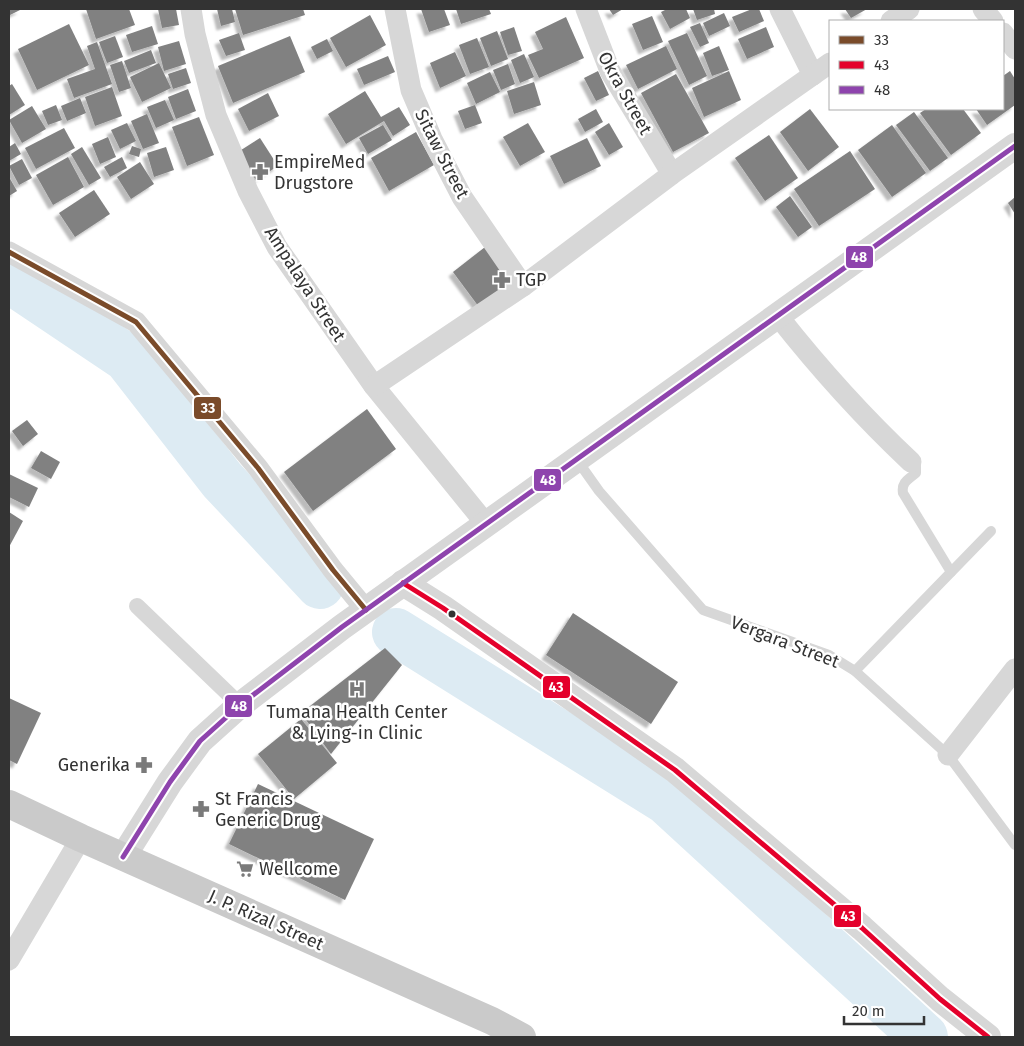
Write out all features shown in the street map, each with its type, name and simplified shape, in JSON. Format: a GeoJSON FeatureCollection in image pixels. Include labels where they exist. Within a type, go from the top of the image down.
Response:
{"type":"FeatureCollection","features":[{"type":"Feature","properties":{"kind":"main road","name":"J. P. Rizal Street"},"geometry":{"type":"LineString","coordinates":[[9,804],[123,857],[492,1021],[522,1037]]}},
{"type":"Feature","properties":{"kind":"street","name":"Ampalaya Street"},"geometry":{"type":"LineString","coordinates":[[191,9],[195,34],[216,115],[248,191],[277,247],[374,386],[486,524]]}},
{"type":"Feature","properties":{"kind":"street","name":"Sitaw Street"},"geometry":{"type":"LineString","coordinates":[[395,9],[411,90],[432,139],[462,197],[523,286]]}},
{"type":"Feature","properties":{"kind":"street","name":"Okra Street"},"geometry":{"type":"LineString","coordinates":[[586,9],[610,71],[672,174]]}},
{"type":"Feature","properties":{"kind":"street"},"geometry":{"type":"LineString","coordinates":[[374,386],[523,286],[672,174],[822,69],[780,9]]}},
{"type":"Feature","properties":{"kind":"street"},"geometry":{"type":"LineString","coordinates":[[892,20],[909,9]]}},
{"type":"Feature","properties":{"kind":"street"},"geometry":{"type":"LineString","coordinates":[[983,9],[992,20]]}},
{"type":"Feature","properties":{"kind":"street"},"geometry":{"type":"LineString","coordinates":[[1004,34],[1015,49]]}},
{"type":"Feature","properties":{"kind":"street"},"geometry":{"type":"LineString","coordinates":[[123,857],[170,782],[200,741],[240,705],[403,583],[578,460],[1015,146]]}},
{"type":"Feature","properties":{"kind":"street"},"geometry":{"type":"LineString","coordinates":[[9,252],[136,322],[258,468],[366,610]]}},
{"type":"Feature","properties":{"kind":"street"},"geometry":{"type":"LineString","coordinates":[[778,316],[806,352],[859,410],[911,462]]}},
{"type":"Feature","properties":{"kind":"street"},"geometry":{"type":"LineString","coordinates":[[403,583],[443,608],[675,770],[862,928],[940,999],[988,1037]]}},
{"type":"Feature","properties":{"kind":"street"},"geometry":{"type":"LineString","coordinates":[[137,606],[240,705]]}},
{"type":"Feature","properties":{"kind":"street"},"geometry":{"type":"LineString","coordinates":[[948,755],[1015,669]]}},
{"type":"Feature","properties":{"kind":"street"},"geometry":{"type":"LineString","coordinates":[[9,960],[81,838]]}},
{"type":"Feature","properties":{"kind":"lane","name":"Vergara Street"},"geometry":{"type":"LineString","coordinates":[[578,460],[599,491],[703,610],[829,655],[856,671],[948,755],[1015,845]]}},
{"type":"Feature","properties":{"kind":"lane"},"geometry":{"type":"LineString","coordinates":[[911,462],[916,467],[916,473],[904,483],[903,493],[951,572]]}},
{"type":"Feature","properties":{"kind":"lane"},"geometry":{"type":"LineString","coordinates":[[856,671],[991,532]]}},
{"type":"Feature","properties":{"kind":"building"},"geometry":{"type":"Polygon","coordinates":[[[9,9],[22,9],[10,15],[9,9]]]}},
{"type":"Feature","properties":{"kind":"building"},"geometry":{"type":"Polygon","coordinates":[[[86,9],[129,9],[135,25],[96,39],[86,9]]]}},
{"type":"Feature","properties":{"kind":"building"},"geometry":{"type":"Polygon","coordinates":[[[158,9],[176,9],[179,25],[162,28],[158,9]]]}},
{"type":"Feature","properties":{"kind":"building"},"geometry":{"type":"Polygon","coordinates":[[[217,9],[232,9],[235,22],[221,26],[217,9]]]}},
{"type":"Feature","properties":{"kind":"building"},"geometry":{"type":"Polygon","coordinates":[[[235,9],[303,9],[305,15],[243,35],[235,9]]]}},
{"type":"Feature","properties":{"kind":"building"},"geometry":{"type":"Polygon","coordinates":[[[421,9],[444,9],[450,25],[429,32],[421,9]]]}},
{"type":"Feature","properties":{"kind":"building"},"geometry":{"type":"Polygon","coordinates":[[[456,9],[489,9],[491,14],[461,24],[456,9]]]}},
{"type":"Feature","properties":{"kind":"building"},"geometry":{"type":"Polygon","coordinates":[[[609,9],[623,9],[613,15],[609,9]]]}},
{"type":"Feature","properties":{"kind":"building"},"geometry":{"type":"Polygon","coordinates":[[[667,9],[686,9],[690,18],[670,29],[661,12],[667,9]]]}},
{"type":"Feature","properties":{"kind":"building"},"geometry":{"type":"Polygon","coordinates":[[[693,9],[714,9],[715,14],[697,20],[693,9]]]}},
{"type":"Feature","properties":{"kind":"building"},"geometry":{"type":"Polygon","coordinates":[[[752,9],[759,9],[764,21],[739,32],[732,17],[752,9]]]}},
{"type":"Feature","properties":{"kind":"building"},"geometry":{"type":"Polygon","coordinates":[[[845,9],[867,9],[851,18],[845,9]]]}},
{"type":"Feature","properties":{"kind":"building"},"geometry":{"type":"Polygon","coordinates":[[[724,13],[730,26],[709,36],[703,23],[724,13]]]}},
{"type":"Feature","properties":{"kind":"building"},"geometry":{"type":"Polygon","coordinates":[[[370,15],[386,45],[346,67],[330,38],[370,15]]]}},
{"type":"Feature","properties":{"kind":"building"},"geometry":{"type":"Polygon","coordinates":[[[652,16],[663,42],[643,50],[632,24],[652,16]]]}},
{"type":"Feature","properties":{"kind":"building"},"geometry":{"type":"Polygon","coordinates":[[[566,17],[584,58],[539,78],[528,55],[543,49],[535,32],[566,17]]]}},
{"type":"Feature","properties":{"kind":"building"},"geometry":{"type":"Polygon","coordinates":[[[700,23],[709,43],[700,47],[690,27],[700,23]]]}},
{"type":"Feature","properties":{"kind":"building"},"geometry":{"type":"Polygon","coordinates":[[[69,24],[89,65],[37,90],[18,49],[69,24]]]}},
{"type":"Feature","properties":{"kind":"building"},"geometry":{"type":"Polygon","coordinates":[[[152,26],[158,44],[132,52],[126,35],[152,26]]]}},
{"type":"Feature","properties":{"kind":"building"},"geometry":{"type":"Polygon","coordinates":[[[514,27],[522,51],[508,55],[500,32],[514,27]]]}},
{"type":"Feature","properties":{"kind":"building"},"geometry":{"type":"Polygon","coordinates":[[[766,27],[774,47],[747,59],[738,39],[766,27]]]}},
{"type":"Feature","properties":{"kind":"building"},"geometry":{"type":"Polygon","coordinates":[[[497,31],[508,59],[491,66],[480,38],[497,31]]]}},
{"type":"Feature","properties":{"kind":"building"},"geometry":{"type":"Polygon","coordinates":[[[239,33],[245,50],[226,56],[219,40],[239,33]]]}},
{"type":"Feature","properties":{"kind":"building"},"geometry":{"type":"Polygon","coordinates":[[[687,33],[707,76],[689,85],[668,41],[687,33]]]}},
{"type":"Feature","properties":{"kind":"building"},"geometry":{"type":"Polygon","coordinates":[[[115,36],[123,57],[107,63],[99,42],[115,36]]]}},
{"type":"Feature","properties":{"kind":"building"},"geometry":{"type":"Polygon","coordinates":[[[290,36],[305,72],[233,103],[218,66],[290,36]]]}},
{"type":"Feature","properties":{"kind":"building"},"geometry":{"type":"Polygon","coordinates":[[[477,38],[489,67],[470,74],[459,45],[477,38]]]}},
{"type":"Feature","properties":{"kind":"building"},"geometry":{"type":"Polygon","coordinates":[[[327,39],[333,51],[317,59],[311,47],[327,39]]]}},
{"type":"Feature","properties":{"kind":"building"},"geometry":{"type":"Polygon","coordinates":[[[179,41],[186,64],[164,71],[158,47],[179,41]]]}},
{"type":"Feature","properties":{"kind":"building"},"geometry":{"type":"Polygon","coordinates":[[[97,42],[112,84],[74,98],[67,79],[95,69],[87,46],[97,42]]]}},
{"type":"Feature","properties":{"kind":"building"},"geometry":{"type":"Polygon","coordinates":[[[666,46],[677,69],[638,89],[626,65],[666,46]]]}},
{"type":"Feature","properties":{"kind":"building"},"geometry":{"type":"Polygon","coordinates":[[[719,46],[729,70],[712,76],[703,53],[719,46]]]}},
{"type":"Feature","properties":{"kind":"building"},"geometry":{"type":"Polygon","coordinates":[[[151,50],[156,63],[129,73],[124,61],[151,50]]]}},
{"type":"Feature","properties":{"kind":"building"},"geometry":{"type":"Polygon","coordinates":[[[455,52],[466,76],[440,88],[430,63],[455,52]]]}},
{"type":"Feature","properties":{"kind":"building"},"geometry":{"type":"Polygon","coordinates":[[[524,54],[534,77],[520,83],[511,60],[524,54]]]}},
{"type":"Feature","properties":{"kind":"building"},"geometry":{"type":"Polygon","coordinates":[[[388,56],[395,72],[364,85],[357,69],[388,56]]]}},
{"type":"Feature","properties":{"kind":"building"},"geometry":{"type":"Polygon","coordinates":[[[122,61],[131,88],[119,92],[110,65],[122,61]]]}},
{"type":"Feature","properties":{"kind":"building"},"geometry":{"type":"Polygon","coordinates":[[[159,63],[171,88],[142,102],[130,77],[159,63]]]}},
{"type":"Feature","properties":{"kind":"building"},"geometry":{"type":"Polygon","coordinates":[[[508,64],[515,84],[501,90],[493,70],[508,64]]]}},
{"type":"Feature","properties":{"kind":"building"},"geometry":{"type":"Polygon","coordinates":[[[186,68],[191,83],[173,89],[168,74],[186,68]]]}},
{"type":"Feature","properties":{"kind":"building"},"geometry":{"type":"Polygon","coordinates":[[[598,71],[609,95],[596,101],[584,78],[598,71]]]}},
{"type":"Feature","properties":{"kind":"building"},"geometry":{"type":"Polygon","coordinates":[[[729,71],[741,100],[704,117],[692,88],[729,71]]]}},
{"type":"Feature","properties":{"kind":"building"},"geometry":{"type":"Polygon","coordinates":[[[1010,71],[1015,79],[1015,105],[987,125],[977,110],[1004,110],[1004,75],[1010,71]]]}},
{"type":"Feature","properties":{"kind":"building"},"geometry":{"type":"Polygon","coordinates":[[[490,72],[500,92],[476,104],[467,83],[490,72]]]}},
{"type":"Feature","properties":{"kind":"building"},"geometry":{"type":"Polygon","coordinates":[[[676,74],[709,133],[673,152],[641,93],[676,74]]]}},
{"type":"Feature","properties":{"kind":"building"},"geometry":{"type":"Polygon","coordinates":[[[534,82],[541,105],[514,114],[507,91],[534,82]]]}},
{"type":"Feature","properties":{"kind":"building"},"geometry":{"type":"Polygon","coordinates":[[[12,84],[25,105],[9,115],[9,86],[12,84]]]}},
{"type":"Feature","properties":{"kind":"building"},"geometry":{"type":"Polygon","coordinates":[[[112,87],[122,116],[95,126],[85,97],[112,87]]]}},
{"type":"Feature","properties":{"kind":"building"},"geometry":{"type":"Polygon","coordinates":[[[188,89],[196,111],[176,119],[168,97],[188,89]]]}},
{"type":"Feature","properties":{"kind":"building"},"geometry":{"type":"Polygon","coordinates":[[[365,91],[381,117],[399,107],[410,125],[393,136],[384,121],[346,144],[328,114],[365,91]]]}},
{"type":"Feature","properties":{"kind":"building"},"geometry":{"type":"Polygon","coordinates":[[[268,93],[279,116],[249,131],[238,109],[268,93]]]}},
{"type":"Feature","properties":{"kind":"building"},"geometry":{"type":"Polygon","coordinates":[[[80,98],[86,113],[67,121],[61,106],[80,98]]]}},
{"type":"Feature","properties":{"kind":"building"},"geometry":{"type":"Polygon","coordinates":[[[165,100],[174,120],[156,128],[147,107],[165,100]]]}},
{"type":"Feature","properties":{"kind":"building"},"geometry":{"type":"Polygon","coordinates":[[[56,105],[62,120],[48,125],[42,111],[56,105]]]}},
{"type":"Feature","properties":{"kind":"building"},"geometry":{"type":"Polygon","coordinates":[[[475,105],[482,123],[465,129],[458,111],[475,105]]]}},
{"type":"Feature","properties":{"kind":"building"},"geometry":{"type":"Polygon","coordinates":[[[32,106],[46,129],[22,143],[9,120],[32,106]]]}},
{"type":"Feature","properties":{"kind":"building"},"geometry":{"type":"Polygon","coordinates":[[[596,109],[603,122],[585,132],[578,119],[596,109]]]}},
{"type":"Feature","properties":{"kind":"building"},"geometry":{"type":"Polygon","coordinates":[[[810,109],[839,147],[808,171],[780,132],[810,109]]]}},
{"type":"Feature","properties":{"kind":"building"},"geometry":{"type":"Polygon","coordinates":[[[924,110],[964,110],[981,133],[951,155],[920,113],[924,110]]]}},
{"type":"Feature","properties":{"kind":"building"},"geometry":{"type":"Polygon","coordinates":[[[914,112],[948,158],[930,171],[896,125],[914,112]]]}},
{"type":"Feature","properties":{"kind":"building"},"geometry":{"type":"Polygon","coordinates":[[[147,114],[159,143],[143,149],[131,121],[147,114]]]}},
{"type":"Feature","properties":{"kind":"building"},"geometry":{"type":"Polygon","coordinates":[[[199,117],[214,155],[187,166],[172,127],[199,117]]]}},
{"type":"Feature","properties":{"kind":"building"},"geometry":{"type":"Polygon","coordinates":[[[127,123],[136,141],[120,149],[111,130],[127,123]]]}},
{"type":"Feature","properties":{"kind":"building"},"geometry":{"type":"Polygon","coordinates":[[[528,123],[545,152],[520,166],[503,137],[528,123]]]}},
{"type":"Feature","properties":{"kind":"building"},"geometry":{"type":"Polygon","coordinates":[[[609,123],[623,147],[609,155],[595,132],[609,123]]]}},
{"type":"Feature","properties":{"kind":"building"},"geometry":{"type":"Polygon","coordinates":[[[383,125],[392,140],[368,154],[359,138],[383,125]]]}},
{"type":"Feature","properties":{"kind":"building"},"geometry":{"type":"Polygon","coordinates":[[[892,125],[926,173],[892,197],[858,150],[892,125]]]}},
{"type":"Feature","properties":{"kind":"building"},"geometry":{"type":"Polygon","coordinates":[[[64,128],[75,148],[36,169],[25,148],[64,128]]]}},
{"type":"Feature","properties":{"kind":"building"},"geometry":{"type":"Polygon","coordinates":[[[416,132],[434,165],[389,191],[371,158],[416,132]]]}},
{"type":"Feature","properties":{"kind":"building"},"geometry":{"type":"Polygon","coordinates":[[[769,135],[798,178],[765,201],[735,158],[769,135]]]}},
{"type":"Feature","properties":{"kind":"building"},"geometry":{"type":"Polygon","coordinates":[[[108,137],[116,157],[100,164],[92,144],[108,137]]]}},
{"type":"Feature","properties":{"kind":"building"},"geometry":{"type":"Polygon","coordinates":[[[260,138],[278,166],[256,180],[238,152],[260,138]]]}},
{"type":"Feature","properties":{"kind":"building"},"geometry":{"type":"Polygon","coordinates":[[[587,138],[601,166],[564,184],[550,156],[587,138]]]}},
{"type":"Feature","properties":{"kind":"building"},"geometry":{"type":"Polygon","coordinates":[[[15,143],[21,154],[9,161],[9,147],[15,143]]]}},
{"type":"Feature","properties":{"kind":"building"},"geometry":{"type":"Polygon","coordinates":[[[132,146],[141,149],[139,157],[129,154],[132,146]]]}},
{"type":"Feature","properties":{"kind":"building"},"geometry":{"type":"Polygon","coordinates":[[[82,147],[101,178],[89,185],[71,154],[82,147]]]}},
{"type":"Feature","properties":{"kind":"building"},"geometry":{"type":"Polygon","coordinates":[[[166,147],[174,170],[154,177],[147,153],[166,147]]]}},
{"type":"Feature","properties":{"kind":"building"},"geometry":{"type":"Polygon","coordinates":[[[850,151],[875,189],[819,226],[794,189],[850,151]]]}},
{"type":"Feature","properties":{"kind":"building"},"geometry":{"type":"Polygon","coordinates":[[[68,157],[84,187],[53,205],[36,175],[68,157]]]}},
{"type":"Feature","properties":{"kind":"building"},"geometry":{"type":"Polygon","coordinates":[[[122,157],[127,168],[110,177],[104,167],[122,157]]]}},
{"type":"Feature","properties":{"kind":"building"},"geometry":{"type":"Polygon","coordinates":[[[22,159],[32,178],[19,185],[9,166],[22,159]]]}},
{"type":"Feature","properties":{"kind":"building"},"geometry":{"type":"Polygon","coordinates":[[[140,162],[154,184],[131,199],[117,177],[140,162]]]}},
{"type":"Feature","properties":{"kind":"building"},"geometry":{"type":"Polygon","coordinates":[[[9,177],[17,191],[9,196],[9,177]]]}},
{"type":"Feature","properties":{"kind":"building"},"geometry":{"type":"Polygon","coordinates":[[[94,190],[110,214],[75,237],[59,213],[94,190]]]}},
{"type":"Feature","properties":{"kind":"building"},"geometry":{"type":"Polygon","coordinates":[[[790,196],[812,227],[798,237],[776,207],[790,196]]]}},
{"type":"Feature","properties":{"kind":"building"},"geometry":{"type":"Polygon","coordinates":[[[1015,197],[1015,214],[1008,203],[1015,197]]]}},
{"type":"Feature","properties":{"kind":"building"},"geometry":{"type":"Polygon","coordinates":[[[485,247],[511,282],[479,307],[453,272],[485,247]]]}},
{"type":"Feature","properties":{"kind":"building"},"geometry":{"type":"Polygon","coordinates":[[[367,409],[396,449],[313,511],[284,472],[367,409]]]}},
{"type":"Feature","properties":{"kind":"building"},"geometry":{"type":"Polygon","coordinates":[[[27,420],[38,434],[23,446],[12,431],[27,420]]]}},
{"type":"Feature","properties":{"kind":"building"},"geometry":{"type":"Polygon","coordinates":[[[41,451],[60,462],[51,479],[31,468],[41,451]]]}},
{"type":"Feature","properties":{"kind":"building"},"geometry":{"type":"Polygon","coordinates":[[[9,474],[38,488],[29,507],[9,497],[9,474]]]}},
{"type":"Feature","properties":{"kind":"building"},"geometry":{"type":"Polygon","coordinates":[[[9,512],[23,521],[9,547],[9,512]]]}},
{"type":"Feature","properties":{"kind":"building"},"geometry":{"type":"Polygon","coordinates":[[[573,613],[678,682],[651,724],[546,655],[573,613]]]}},
{"type":"Feature","properties":{"kind":"building","name":"Tumana Health Center & Lying-in Clinic"},"geometry":{"type":"Polygon","coordinates":[[[385,648],[402,665],[331,754],[301,713],[385,648]]]}},
{"type":"Feature","properties":{"kind":"building"},"geometry":{"type":"Polygon","coordinates":[[[9,698],[41,713],[17,764],[9,760],[9,698]]]}},
{"type":"Feature","properties":{"kind":"building"},"geometry":{"type":"Polygon","coordinates":[[[301,719],[337,763],[294,799],[258,754],[301,719]]]}},
{"type":"Feature","properties":{"kind":"building"},"geometry":{"type":"Polygon","coordinates":[[[258,784],[374,839],[345,900],[229,844],[258,784]]]}},
{"type":"Feature","properties":{"kind":"waterway"},"geometry":{"type":"LineString","coordinates":[[9,279],[127,358],[222,480],[320,585]]}},
{"type":"Feature","properties":{"kind":"waterway"},"geometry":{"type":"LineString","coordinates":[[396,632],[667,801],[924,1037]]}},
{"type":"Feature","properties":{"kind":"transit line","name":"48"},"geometry":{"type":"LineString","coordinates":[[123,857],[170,782],[200,741],[240,705],[342,627],[1015,146]]}},
{"type":"Feature","properties":{"kind":"transit line","name":"33"},"geometry":{"type":"LineString","coordinates":[[9,252],[136,322],[258,468],[333,570],[366,610]]}},
{"type":"Feature","properties":{"kind":"transit line","name":"43"},"geometry":{"type":"LineString","coordinates":[[403,583],[443,608],[675,770],[862,928],[940,999],[988,1037]]}},
{"type":"Feature","properties":{"kind":"place","name":"EmpireMed Drugstore"},"geometry":{"type":"Point","coordinates":[260,172]}},
{"type":"Feature","properties":{"kind":"place","name":"TGP"},"geometry":{"type":"Point","coordinates":[502,280]}},
{"type":"Feature","properties":{"kind":"place","name":"Tumana Health Center & Lying-in Clinic"},"geometry":{"type":"Point","coordinates":[357,689]}},
{"type":"Feature","properties":{"kind":"place","name":"Generika"},"geometry":{"type":"Point","coordinates":[144,765]}},
{"type":"Feature","properties":{"kind":"place","name":"St Francis Generic Drug"},"geometry":{"type":"Point","coordinates":[201,809]}},
{"type":"Feature","properties":{"kind":"place","name":"Wellcome"},"geometry":{"type":"Point","coordinates":[245,869]}}]}
